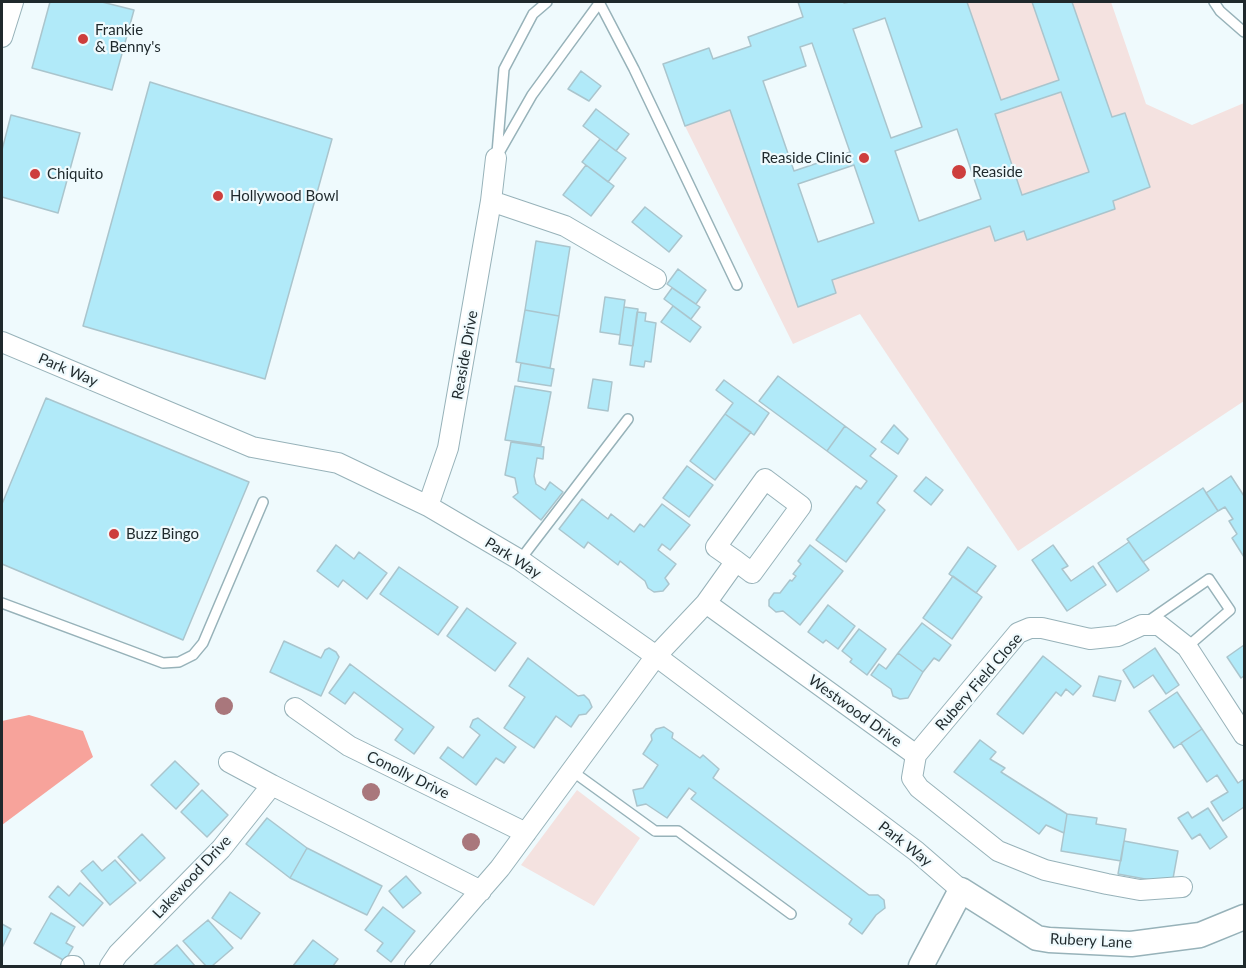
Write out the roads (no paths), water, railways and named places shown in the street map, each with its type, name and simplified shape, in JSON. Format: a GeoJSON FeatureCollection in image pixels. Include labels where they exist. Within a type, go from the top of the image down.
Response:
{"type":"FeatureCollection","features":[{"type":"Feature","properties":{"kind":"street"},"geometry":{"type":"LineString","coordinates":[[2,37],[13,2]]}},
{"type":"Feature","properties":{"kind":"street","name":"Reaside Drive"},"geometry":{"type":"LineString","coordinates":[[428,506],[448,448],[491,201],[496,158]]}},
{"type":"Feature","properties":{"kind":"street"},"geometry":{"type":"LineString","coordinates":[[491,201],[565,226],[656,279]]}},
{"type":"Feature","properties":{"kind":"street","name":"Park Way"},"geometry":{"type":"LineString","coordinates":[[2,342],[252,447],[338,463],[428,506],[520,560],[656,656],[916,851],[962,890]]}},
{"type":"Feature","properties":{"kind":"street"},"geometry":{"type":"LineString","coordinates":[[765,479],[801,506],[752,573],[736,561],[716,547],[765,479]]}},
{"type":"Feature","properties":{"kind":"street"},"geometry":{"type":"LineString","coordinates":[[415,966],[482,891],[656,656],[706,603],[736,561]]}},
{"type":"Feature","properties":{"kind":"street","name":"Westwood Drive"},"geometry":{"type":"LineString","coordinates":[[706,603],[916,755],[912,778],[919,788],[998,851],[1045,870],[1107,884],[1140,890],[1182,887]]}},
{"type":"Feature","properties":{"kind":"street"},"geometry":{"type":"LineString","coordinates":[[1142,625],[1159,625],[1187,647],[1245,735]]}},
{"type":"Feature","properties":{"kind":"street","name":"Rubery Field Close"},"geometry":{"type":"LineString","coordinates":[[916,755],[1018,633],[1030,628],[1042,628],[1090,639],[1118,636],[1142,625]]}},
{"type":"Feature","properties":{"kind":"street","name":"Conolly Drive"},"geometry":{"type":"LineString","coordinates":[[295,708],[349,746],[526,833]]}},
{"type":"Feature","properties":{"kind":"street"},"geometry":{"type":"LineString","coordinates":[[229,762],[482,891]]}},
{"type":"Feature","properties":{"kind":"street","name":"Lakewood Drive"},"geometry":{"type":"LineString","coordinates":[[110,966],[118,954],[221,849],[272,785]]}},
{"type":"Feature","properties":{"kind":"street"},"geometry":{"type":"LineString","coordinates":[[921,966],[962,890]]}},
{"type":"Feature","properties":{"kind":"street","name":"Rubery Lane"},"geometry":{"type":"LineString","coordinates":[[962,890],[1037,938],[1049,940],[1131,944],[1200,935],[1245,917]]}},
{"type":"Feature","properties":{"kind":"street"},"geometry":{"type":"LineString","coordinates":[[429,966],[434,946]]}},
{"type":"Feature","properties":{"kind":"lane"},"geometry":{"type":"LineString","coordinates":[[496,158],[504,69],[533,14],[547,2]]}},
{"type":"Feature","properties":{"kind":"lane"},"geometry":{"type":"LineString","coordinates":[[496,158],[532,95],[600,2],[737,285]]}},
{"type":"Feature","properties":{"kind":"lane"},"geometry":{"type":"LineString","coordinates":[[1214,2],[1245,32]]}},
{"type":"Feature","properties":{"kind":"lane"},"geometry":{"type":"LineString","coordinates":[[520,560],[628,419]]}},
{"type":"Feature","properties":{"kind":"lane"},"geometry":{"type":"LineString","coordinates":[[2,603],[163,663],[179,662],[193,655],[203,643],[263,502]]}},
{"type":"Feature","properties":{"kind":"lane"},"geometry":{"type":"LineString","coordinates":[[1142,625],[1209,579],[1230,610],[1187,647]]}},
{"type":"Feature","properties":{"kind":"lane"},"geometry":{"type":"LineString","coordinates":[[572,771],[655,831],[678,831],[791,914]]}},
{"type":"Feature","properties":{"kind":"place","name":"Frankie & Benny's"},"geometry":{"type":"Point","coordinates":[83,39]}},
{"type":"Feature","properties":{"kind":"place","name":"Reaside Clinic"},"geometry":{"type":"Point","coordinates":[864,158]}},
{"type":"Feature","properties":{"kind":"place","name":"Reaside"},"geometry":{"type":"Point","coordinates":[959,172]}},
{"type":"Feature","properties":{"kind":"place","name":"Chiquito"},"geometry":{"type":"Point","coordinates":[35,174]}},
{"type":"Feature","properties":{"kind":"place","name":"Hollywood Bowl"},"geometry":{"type":"Point","coordinates":[218,196]}},
{"type":"Feature","properties":{"kind":"place","name":"Buzz Bingo"},"geometry":{"type":"Point","coordinates":[114,534]}}]}
